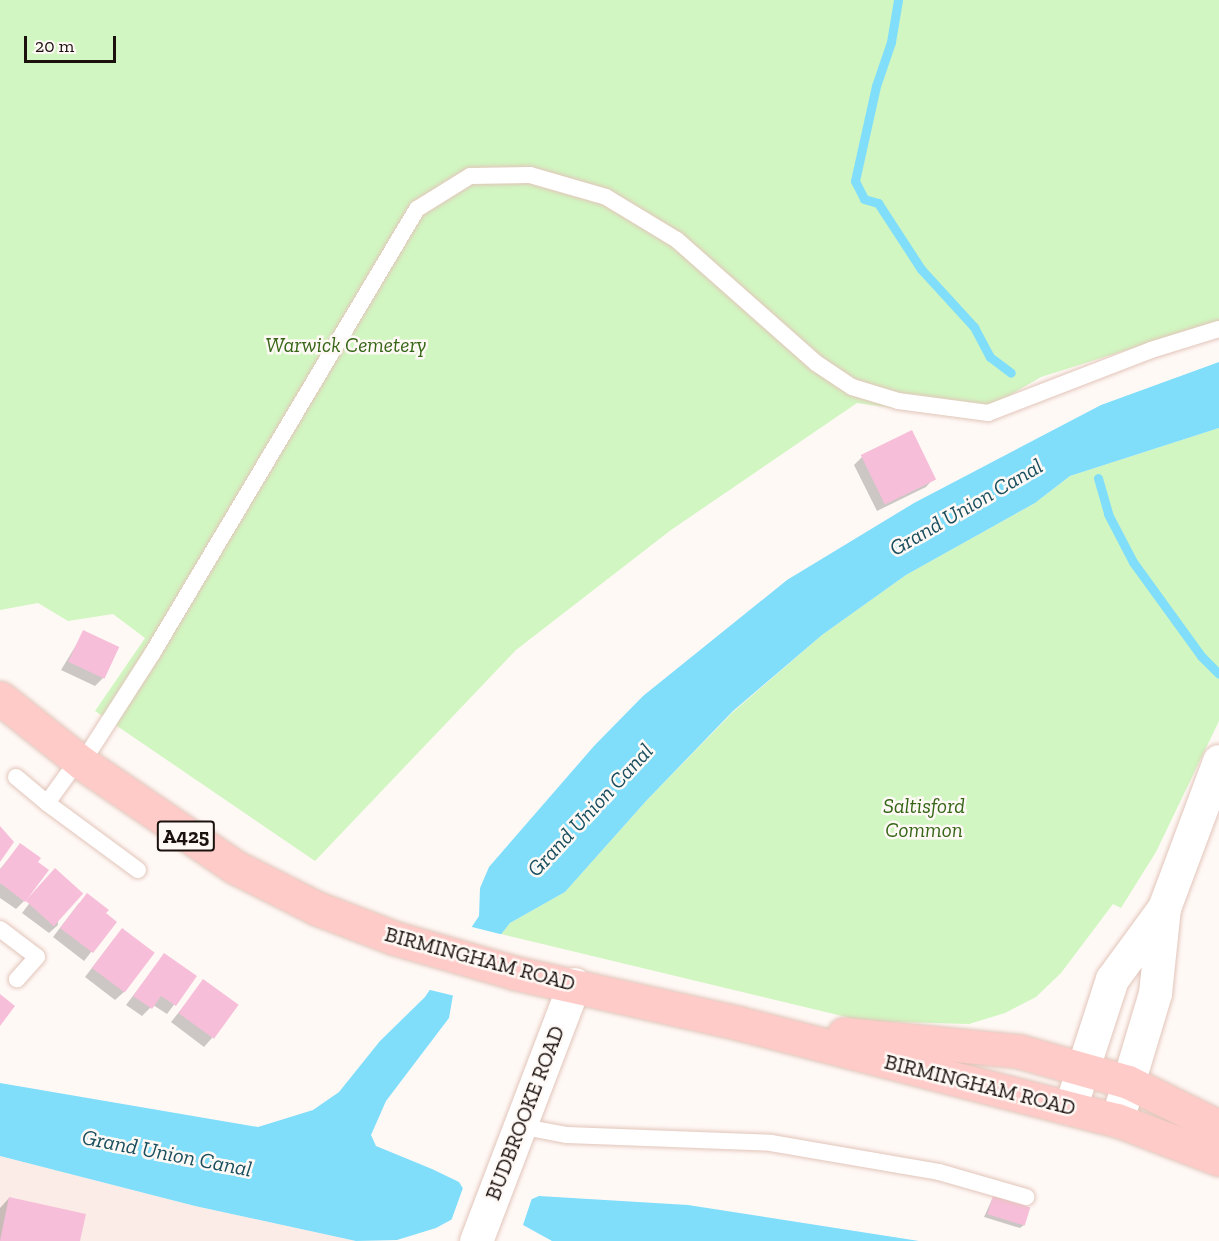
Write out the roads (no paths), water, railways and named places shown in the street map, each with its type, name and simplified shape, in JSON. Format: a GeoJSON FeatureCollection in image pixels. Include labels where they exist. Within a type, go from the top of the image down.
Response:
{"type":"FeatureCollection","features":[{"type":"Feature","properties":{"kind":"main road","name":"BIRMINGHAM ROAD"},"geometry":{"type":"LineString","coordinates":[[0,698],[80,762],[235,867],[316,908],[409,943],[515,972],[738,1023],[1117,1120],[1219,1159]]}},
{"type":"Feature","properties":{"kind":"main road","name":"BIRMINGHAM ROAD"},"geometry":{"type":"LineString","coordinates":[[738,1023],[1018,1051],[1128,1082],[1219,1127]]}},
{"type":"Feature","properties":{"kind":"street"},"geometry":{"type":"LineString","coordinates":[[1117,1120],[1155,993],[1164,908],[1219,761]]}},
{"type":"Feature","properties":{"kind":"street"},"geometry":{"type":"LineString","coordinates":[[1070,1108],[1112,979],[1164,908]]}},
{"type":"Feature","properties":{"kind":"street","name":"BUDBROOKE ROAD"},"geometry":{"type":"LineString","coordinates":[[476,1240],[574,984]]}},
{"type":"Feature","properties":{"kind":"lane"},"geometry":{"type":"LineString","coordinates":[[47,803],[80,762],[152,654],[417,209],[470,176],[531,175],[606,197],[677,240],[816,363],[852,387],[898,401],[988,413],[1160,347],[1219,328]]}},
{"type":"Feature","properties":{"kind":"lane"},"geometry":{"type":"LineString","coordinates":[[16,777],[47,803],[138,870]]}},
{"type":"Feature","properties":{"kind":"lane"},"geometry":{"type":"LineString","coordinates":[[0,929],[37,957],[17,979]]}},
{"type":"Feature","properties":{"kind":"lane"},"geometry":{"type":"LineString","coordinates":[[519,1126],[567,1135],[771,1143],[939,1172],[1026,1197]]}},
{"type":"Feature","properties":{"kind":"water","name":"Grand Union Canal"},"geometry":{"type":"Polygon","coordinates":[[[1219,362],[1219,428],[1070,476],[1035,503],[906,575],[822,635],[733,711],[647,800],[565,892],[510,923],[453,995],[449,1018],[386,1101],[371,1135],[376,1146],[459,1182],[464,1190],[518,1205],[539,1196],[688,1205],[919,1241],[552,1241],[523,1225],[460,1215],[436,1228],[397,1240],[356,1241],[195,1206],[0,1156],[0,1083],[258,1127],[313,1110],[339,1092],[380,1041],[425,997],[479,916],[480,888],[489,867],[594,746],[643,696],[787,580],[914,503],[1101,405],[1219,362]]]}},
{"type":"Feature","properties":{"kind":"waterway"},"geometry":{"type":"LineString","coordinates":[[898,0],[891,42],[876,86],[855,181],[864,199],[878,203],[921,269],[974,327],[990,357],[1011,373]]}},
{"type":"Feature","properties":{"kind":"waterway"},"geometry":{"type":"LineString","coordinates":[[1098,478],[1108,514],[1133,562],[1201,656],[1219,674]]}},
{"type":"Feature","properties":{"kind":"park label","name":"Warwick Cemetery"},"geometry":{"type":"Point","coordinates":[346,345]}},
{"type":"Feature","properties":{"kind":"park label","name":"Saltisford Common"},"geometry":{"type":"Point","coordinates":[924,818]}}]}
